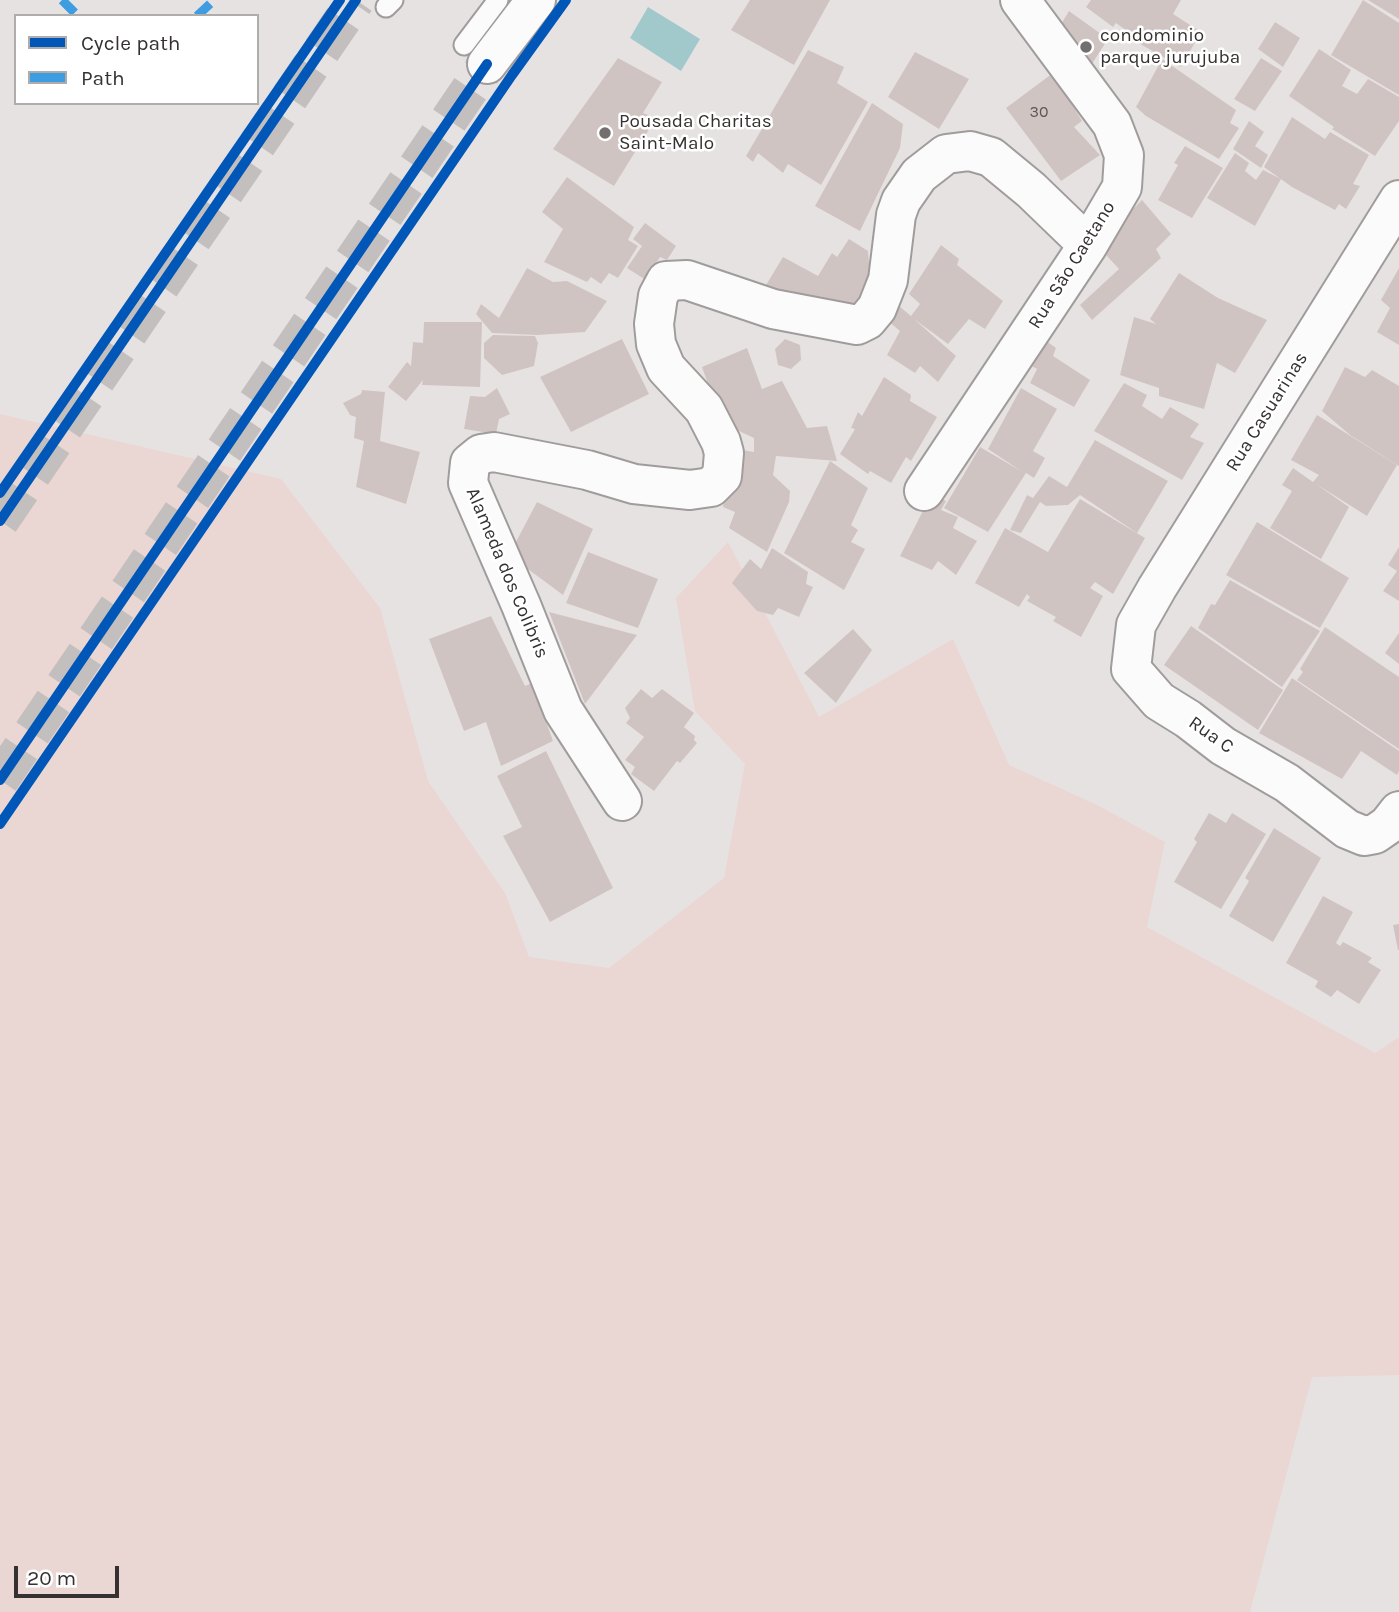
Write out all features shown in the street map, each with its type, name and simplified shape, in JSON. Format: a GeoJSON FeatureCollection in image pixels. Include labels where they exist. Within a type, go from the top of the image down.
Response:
{"type":"FeatureCollection","features":[{"type":"Feature","properties":{"kind":"street"},"geometry":{"type":"LineString","coordinates":[[476,54],[536,0]]}},
{"type":"Feature","properties":{"kind":"street","name":"Rua São Caetano"},"geometry":{"type":"LineString","coordinates":[[924,491],[1088,245],[1122,187],[1124,155],[1112,124],[1020,0]]}},
{"type":"Feature","properties":{"kind":"street","name":"Alameda dos Colibris"},"geometry":{"type":"LineString","coordinates":[[622,801],[563,710],[522,605],[468,483],[470,463],[481,454],[494,452],[587,470],[634,484],[690,490],[711,487],[722,476],[724,453],[721,442],[704,409],[666,368],[656,344],[654,324],[658,296],[666,281],[687,280],[773,309],[856,325],[867,320],[877,308],[888,280],[901,201],[919,175],[946,154],[970,151],[991,158],[1031,190],[1088,245]]}},
{"type":"Feature","properties":{"kind":"street","name":"Rua Casuarinas"},"geometry":{"type":"LineString","coordinates":[[1136,625],[1399,200]]}},
{"type":"Feature","properties":{"kind":"street","name":"Rua C"},"geometry":{"type":"LineString","coordinates":[[1136,625],[1131,669],[1159,701],[1223,746],[1287,783],[1347,828],[1363,836],[1381,830],[1399,811]]}},
{"type":"Feature","properties":{"kind":"lane"},"geometry":{"type":"LineString","coordinates":[[476,54],[498,0]]}},
{"type":"Feature","properties":{"kind":"shaded area"},"geometry":{"type":"Polygon","coordinates":[[[0,414],[281,479],[380,608],[428,781],[505,893],[529,957],[609,968],[724,878],[745,764],[695,711],[676,598],[728,542],[819,717],[953,639],[1009,765],[1099,806],[1165,842],[1147,927],[1375,1053],[1399,1037],[1399,1375],[1312,1377],[1250,1612],[0,1612],[0,414]]]}},
{"type":"Feature","properties":{"kind":"water"},"geometry":{"type":"Polygon","coordinates":[[[648,7],[700,39],[681,71],[630,38],[648,7]]]}},
{"type":"Feature","properties":{"kind":"building"},"geometry":{"type":"Polygon","coordinates":[[[750,0],[830,0],[794,65],[731,30],[750,0]]]}},
{"type":"Feature","properties":{"kind":"building"},"geometry":{"type":"Polygon","coordinates":[[[1091,0],[1181,0],[1173,14],[1201,32],[1181,67],[1133,40],[1135,37],[1116,23],[1113,27],[1086,7],[1091,0]]]}},
{"type":"Feature","properties":{"kind":"building"},"geometry":{"type":"Polygon","coordinates":[[[1363,0],[1399,23],[1399,95],[1331,55],[1363,0]]]}},
{"type":"Feature","properties":{"kind":"building"},"geometry":{"type":"Polygon","coordinates":[[[1368,0],[1399,0],[1399,19],[1368,0]]]}},
{"type":"Feature","properties":{"kind":"building","name":"condominio parque jurujuba"},"geometry":{"type":"Polygon","coordinates":[[[1069,11],[1108,39],[1088,70],[1054,36],[1069,11]]]}},
{"type":"Feature","properties":{"kind":"building"},"geometry":{"type":"Polygon","coordinates":[[[1275,22],[1300,38],[1283,67],[1258,49],[1275,22]]]}},
{"type":"Feature","properties":{"kind":"building"},"geometry":{"type":"Polygon","coordinates":[[[1319,49],[1351,70],[1342,86],[1357,94],[1368,79],[1399,97],[1399,121],[1375,156],[1332,129],[1334,127],[1289,96],[1319,49]]]}},
{"type":"Feature","properties":{"kind":"building"},"geometry":{"type":"Polygon","coordinates":[[[808,50],[844,67],[837,83],[868,102],[821,185],[788,164],[783,173],[758,153],[753,162],[746,156],[808,50]]]}},
{"type":"Feature","properties":{"kind":"building"},"geometry":{"type":"Polygon","coordinates":[[[915,52],[969,79],[939,129],[888,97],[915,52]]]}},
{"type":"Feature","properties":{"kind":"building","name":"Pousada Charitas Saint-Malo"},"geometry":{"type":"Polygon","coordinates":[[[618,58],[662,82],[643,113],[656,118],[614,186],[553,149],[618,58]]]}},
{"type":"Feature","properties":{"kind":"building"},"geometry":{"type":"Polygon","coordinates":[[[1261,58],[1282,71],[1255,111],[1234,99],[1261,58]]]}},
{"type":"Feature","properties":{"kind":"building"},"geometry":{"type":"Polygon","coordinates":[[[1162,59],[1236,110],[1230,123],[1239,128],[1219,159],[1146,116],[1136,107],[1162,59]]]}},
{"type":"Feature","properties":{"kind":"building"},"geometry":{"type":"Polygon","coordinates":[[[1053,73],[1082,121],[1074,127],[1100,155],[1061,181],[1006,108],[1053,73]]]}},
{"type":"Feature","properties":{"kind":"building"},"geometry":{"type":"Polygon","coordinates":[[[872,103],[903,124],[900,148],[860,231],[815,206],[872,103]]]}},
{"type":"Feature","properties":{"kind":"building"},"geometry":{"type":"Polygon","coordinates":[[[1292,117],[1325,139],[1330,132],[1369,155],[1353,184],[1360,186],[1346,209],[1339,204],[1335,210],[1292,187],[1264,167],[1292,117]]]}},
{"type":"Feature","properties":{"kind":"building"},"geometry":{"type":"Polygon","coordinates":[[[1249,121],[1264,132],[1255,146],[1268,155],[1261,168],[1233,149],[1249,121]]]}},
{"type":"Feature","properties":{"kind":"building"},"geometry":{"type":"Polygon","coordinates":[[[1185,146],[1223,168],[1192,218],[1158,200],[1178,165],[1174,163],[1185,146]]]}},
{"type":"Feature","properties":{"kind":"building"},"geometry":{"type":"Polygon","coordinates":[[[1235,153],[1249,163],[1245,171],[1256,180],[1263,170],[1281,179],[1255,226],[1207,198],[1235,153]]]}},
{"type":"Feature","properties":{"kind":"building"},"geometry":{"type":"Polygon","coordinates":[[[567,177],[634,227],[628,240],[638,246],[618,278],[609,273],[601,284],[591,277],[587,282],[544,262],[563,229],[542,212],[567,177]]]}},
{"type":"Feature","properties":{"kind":"building"},"geometry":{"type":"Polygon","coordinates":[[[1142,200],[1171,234],[1156,249],[1161,258],[1092,320],[1080,305],[1119,269],[1097,245],[1142,200]]]}},
{"type":"Feature","properties":{"kind":"building"},"geometry":{"type":"Polygon","coordinates":[[[645,223],[676,246],[667,260],[660,257],[646,280],[627,268],[642,246],[633,239],[645,223]]]}},
{"type":"Feature","properties":{"kind":"building"},"geometry":{"type":"Polygon","coordinates":[[[849,239],[868,251],[872,296],[855,324],[760,295],[783,257],[818,276],[832,253],[837,257],[849,239]]]}},
{"type":"Feature","properties":{"kind":"building"},"geometry":{"type":"Polygon","coordinates":[[[941,245],[959,259],[957,265],[1003,301],[985,329],[969,319],[948,344],[914,319],[956,356],[938,382],[920,366],[915,373],[887,355],[900,331],[888,321],[899,306],[911,316],[920,304],[909,294],[941,245]]]}},
{"type":"Feature","properties":{"kind":"building"},"geometry":{"type":"Polygon","coordinates":[[[527,268],[553,282],[567,281],[607,301],[585,332],[537,335],[492,333],[476,314],[481,304],[499,318],[527,268]]]}},
{"type":"Feature","properties":{"kind":"building"},"geometry":{"type":"Polygon","coordinates":[[[1399,268],[1399,345],[1377,332],[1390,308],[1381,300],[1399,268]]]}},
{"type":"Feature","properties":{"kind":"building"},"geometry":{"type":"Polygon","coordinates":[[[1179,273],[1218,298],[1267,320],[1235,373],[1217,363],[1204,409],[1159,396],[1159,388],[1120,375],[1134,317],[1156,324],[1150,319],[1179,273]]]}},
{"type":"Feature","properties":{"kind":"building"},"geometry":{"type":"Polygon","coordinates":[[[424,322],[482,322],[480,387],[422,385],[423,380],[406,401],[388,387],[407,362],[411,366],[413,342],[423,343],[424,322]]]}},
{"type":"Feature","properties":{"kind":"building"},"geometry":{"type":"Polygon","coordinates":[[[1035,333],[1056,348],[1053,356],[1090,380],[1074,407],[1030,383],[1037,369],[1028,364],[1035,333]]]}},
{"type":"Feature","properties":{"kind":"building"},"geometry":{"type":"Polygon","coordinates":[[[493,335],[535,336],[538,343],[534,366],[502,375],[484,358],[484,343],[493,335]]]}},
{"type":"Feature","properties":{"kind":"building"},"geometry":{"type":"Polygon","coordinates":[[[622,339],[649,394],[571,432],[540,377],[622,339]]]}},
{"type":"Feature","properties":{"kind":"building"},"geometry":{"type":"Polygon","coordinates":[[[785,339],[800,345],[801,360],[791,369],[778,365],[775,349],[785,339]]]}},
{"type":"Feature","properties":{"kind":"building"},"geometry":{"type":"Polygon","coordinates":[[[747,348],[762,389],[782,381],[807,428],[827,426],[837,461],[776,456],[773,475],[790,491],[789,502],[767,552],[729,528],[735,512],[723,507],[730,448],[754,452],[754,438],[722,423],[702,367],[747,348]]]}},
{"type":"Feature","properties":{"kind":"building"},"geometry":{"type":"Polygon","coordinates":[[[1345,367],[1365,377],[1372,370],[1399,386],[1399,466],[1350,435],[1322,411],[1345,367]]]}},
{"type":"Feature","properties":{"kind":"building"},"geometry":{"type":"Polygon","coordinates":[[[884,377],[911,395],[910,401],[937,417],[911,461],[906,457],[891,483],[870,471],[868,474],[840,454],[855,429],[851,428],[858,412],[862,416],[884,377]]]}},
{"type":"Feature","properties":{"kind":"building"},"geometry":{"type":"Polygon","coordinates":[[[1124,383],[1147,395],[1142,406],[1162,419],[1170,407],[1199,424],[1190,437],[1204,443],[1182,480],[1094,431],[1124,383]]]}},
{"type":"Feature","properties":{"kind":"building"},"geometry":{"type":"Polygon","coordinates":[[[497,388],[510,414],[499,419],[496,434],[464,429],[470,396],[485,397],[497,388]]]}},
{"type":"Feature","properties":{"kind":"building"},"geometry":{"type":"Polygon","coordinates":[[[1021,388],[1057,409],[1033,451],[1045,458],[1034,478],[1026,473],[988,532],[944,508],[980,447],[1021,471],[988,449],[1021,388]]]}},
{"type":"Feature","properties":{"kind":"building"},"geometry":{"type":"Polygon","coordinates":[[[362,390],[385,392],[380,441],[420,452],[406,504],[356,487],[364,441],[354,438],[356,417],[350,415],[343,403],[361,394],[362,390]]]}},
{"type":"Feature","properties":{"kind":"building"},"geometry":{"type":"Polygon","coordinates":[[[1317,415],[1397,465],[1367,516],[1316,484],[1349,507],[1321,559],[1270,528],[1292,491],[1282,485],[1293,468],[1313,482],[1319,475],[1291,460],[1317,415]]]}},
{"type":"Feature","properties":{"kind":"building"},"geometry":{"type":"Polygon","coordinates":[[[1095,440],[1168,481],[1137,533],[1080,495],[1068,505],[1046,506],[1040,502],[1021,533],[1010,530],[1027,495],[1033,498],[1049,476],[1067,487],[1095,440]]]}},
{"type":"Feature","properties":{"kind":"building"},"geometry":{"type":"Polygon","coordinates":[[[830,461],[868,488],[851,525],[858,530],[851,542],[865,549],[844,590],[784,553],[830,461]]]}},
{"type":"Feature","properties":{"kind":"building"},"geometry":{"type":"Polygon","coordinates":[[[932,493],[946,501],[941,510],[958,517],[953,528],[977,541],[956,575],[938,561],[932,570],[900,556],[932,493]]]}},
{"type":"Feature","properties":{"kind":"building"},"geometry":{"type":"Polygon","coordinates":[[[1080,499],[1145,538],[1113,594],[1095,582],[1090,588],[1103,596],[1081,637],[1053,621],[1056,617],[1027,601],[1030,597],[1027,594],[1019,607],[975,583],[1005,528],[1048,552],[1080,499]]]}},
{"type":"Feature","properties":{"kind":"building"},"geometry":{"type":"Polygon","coordinates":[[[537,502],[593,529],[563,595],[509,555],[537,502]]]}},
{"type":"Feature","properties":{"kind":"building"},"geometry":{"type":"Polygon","coordinates":[[[1257,522],[1349,578],[1320,628],[1226,575],[1257,522]]]}},
{"type":"Feature","properties":{"kind":"building"},"geometry":{"type":"Polygon","coordinates":[[[1399,547],[1399,601],[1383,591],[1397,571],[1388,565],[1399,547]]]}},
{"type":"Feature","properties":{"kind":"building"},"geometry":{"type":"Polygon","coordinates":[[[772,548],[808,572],[806,584],[813,587],[799,617],[778,608],[773,615],[757,611],[732,583],[750,559],[761,569],[772,548]]]}},
{"type":"Feature","properties":{"kind":"building"},"geometry":{"type":"Polygon","coordinates":[[[588,552],[658,579],[638,628],[566,603],[588,552]]]}},
{"type":"Feature","properties":{"kind":"building"},"geometry":{"type":"Polygon","coordinates":[[[1230,580],[1320,631],[1282,687],[1198,628],[1211,604],[1215,605],[1230,580]]]}},
{"type":"Feature","properties":{"kind":"building"},"geometry":{"type":"Polygon","coordinates":[[[549,612],[637,635],[585,704],[549,612]]]}},
{"type":"Feature","properties":{"kind":"building"},"geometry":{"type":"Polygon","coordinates":[[[491,616],[525,686],[532,683],[553,741],[501,766],[486,722],[464,731],[429,639],[491,616]]]}},
{"type":"Feature","properties":{"kind":"building"},"geometry":{"type":"Polygon","coordinates":[[[1191,626],[1283,690],[1258,730],[1164,665],[1191,626]]]}},
{"type":"Feature","properties":{"kind":"building"},"geometry":{"type":"Polygon","coordinates":[[[1325,627],[1399,677],[1399,749],[1297,680],[1303,672],[1300,669],[1325,627]]]}},
{"type":"Feature","properties":{"kind":"building"},"geometry":{"type":"Polygon","coordinates":[[[853,629],[872,650],[836,703],[804,673],[853,629]]]}},
{"type":"Feature","properties":{"kind":"building"},"geometry":{"type":"Polygon","coordinates":[[[1399,633],[1399,664],[1385,653],[1399,633]]]}},
{"type":"Feature","properties":{"kind":"building"},"geometry":{"type":"Polygon","coordinates":[[[1292,678],[1399,751],[1397,775],[1361,751],[1342,779],[1259,733],[1292,678]]]}},
{"type":"Feature","properties":{"kind":"building"},"geometry":{"type":"Polygon","coordinates":[[[641,689],[652,698],[662,689],[694,713],[684,727],[695,736],[697,743],[680,763],[677,761],[654,791],[631,774],[635,767],[625,760],[644,737],[626,723],[630,718],[625,708],[641,689]]]}},
{"type":"Feature","properties":{"kind":"building"},"geometry":{"type":"Polygon","coordinates":[[[546,751],[613,888],[550,922],[503,836],[522,827],[497,776],[546,751]]]}},
{"type":"Feature","properties":{"kind":"building"},"geometry":{"type":"Polygon","coordinates":[[[1209,813],[1226,823],[1232,813],[1266,834],[1221,909],[1174,882],[1197,842],[1194,839],[1209,813]]]}},
{"type":"Feature","properties":{"kind":"building"},"geometry":{"type":"Polygon","coordinates":[[[1274,828],[1321,858],[1273,942],[1229,916],[1249,881],[1245,878],[1274,828]]]}},
{"type":"Feature","properties":{"kind":"building"},"geometry":{"type":"Polygon","coordinates":[[[1323,896],[1353,912],[1336,943],[1340,946],[1343,942],[1372,958],[1368,962],[1381,970],[1359,1004],[1337,990],[1331,997],[1315,987],[1318,981],[1286,963],[1323,896]]]}},
{"type":"Feature","properties":{"kind":"building"},"geometry":{"type":"Polygon","coordinates":[[[1399,924],[1399,950],[1398,950],[1393,925],[1399,924]]]}},
{"type":"Feature","properties":{"kind":"tunnel"},"geometry":{"type":"LineString","coordinates":[[0,521],[356,0]]}},
{"type":"Feature","properties":{"kind":"tunnel"},"geometry":{"type":"LineString","coordinates":[[0,780],[487,64]]}},
{"type":"Feature","properties":{"kind":"marked path"},"geometry":{"type":"LineString","coordinates":[[62,0],[76,14]]}},
{"type":"Feature","properties":{"kind":"marked path"},"geometry":{"type":"LineString","coordinates":[[199,14],[214,0]]}},
{"type":"Feature","properties":{"kind":"cycle path"},"geometry":{"type":"LineString","coordinates":[[0,493],[340,0]]}},
{"type":"Feature","properties":{"kind":"cycle path"},"geometry":{"type":"LineString","coordinates":[[0,521],[356,0]]}},
{"type":"Feature","properties":{"kind":"cycle path"},"geometry":{"type":"LineString","coordinates":[[0,824],[566,0]]}},
{"type":"Feature","properties":{"kind":"cycle path"},"geometry":{"type":"LineString","coordinates":[[0,780],[487,64]]}},
{"type":"Feature","properties":{"kind":"place","name":"condominio parque jurujuba"},"geometry":{"type":"Point","coordinates":[1086,47]}},
{"type":"Feature","properties":{"kind":"place","name":"Pousada Charitas Saint-Malo"},"geometry":{"type":"Point","coordinates":[605,133]}}]}
